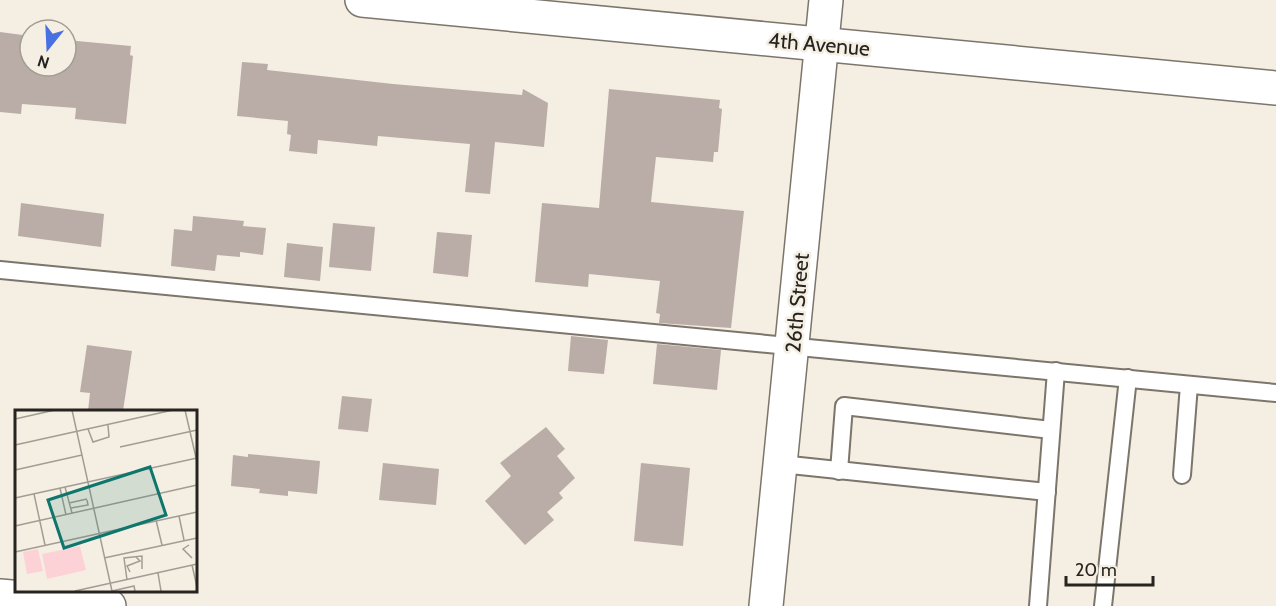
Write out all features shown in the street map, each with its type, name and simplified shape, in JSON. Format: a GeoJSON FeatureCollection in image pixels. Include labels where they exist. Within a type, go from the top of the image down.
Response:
{"type":"FeatureCollection","features":[{"type":"Feature","properties":{"kind":"street","name":"4th Avenue"},"geometry":{"type":"LineString","coordinates":[[362,0],[1276,87]]}},
{"type":"Feature","properties":{"kind":"street","name":"26th Street"},"geometry":{"type":"LineString","coordinates":[[766,606],[826,0]]}},
{"type":"Feature","properties":{"kind":"street"},"geometry":{"type":"LineString","coordinates":[[0,596],[109,606]]}},
{"type":"Feature","properties":{"kind":"lane"},"geometry":{"type":"LineString","coordinates":[[0,270],[1276,393]]}},
{"type":"Feature","properties":{"kind":"lane"},"geometry":{"type":"LineString","coordinates":[[1038,606],[1056,371]]}},
{"type":"Feature","properties":{"kind":"lane"},"geometry":{"type":"LineString","coordinates":[[1102,606],[1128,378]]}},
{"type":"Feature","properties":{"kind":"lane"},"geometry":{"type":"LineString","coordinates":[[1182,475],[1189,385]]}},
{"type":"Feature","properties":{"kind":"lane"},"geometry":{"type":"LineString","coordinates":[[838,471],[844,406],[1052,430]]}},
{"type":"Feature","properties":{"kind":"lane"},"geometry":{"type":"LineString","coordinates":[[781,464],[1047,492]]}},
{"type":"Feature","properties":{"kind":"building"},"geometry":{"type":"Polygon","coordinates":[[[0,32],[18,34],[18,78],[78,78],[78,41],[131,46],[130,55],[133,56],[126,124],[75,119],[76,108],[22,104],[21,114],[0,112],[0,32]]]}},
{"type":"Feature","properties":{"kind":"building"},"geometry":{"type":"Polygon","coordinates":[[[242,62],[268,64],[267,70],[393,84],[522,95],[523,89],[548,103],[544,147],[495,142],[490,194],[465,192],[470,144],[378,136],[377,146],[318,140],[317,154],[289,151],[291,135],[287,134],[288,121],[237,116],[242,62]]]}},
{"type":"Feature","properties":{"kind":"building"},"geometry":{"type":"Polygon","coordinates":[[[609,89],[720,100],[719,108],[722,109],[718,152],[714,152],[713,162],[656,157],[651,202],[744,211],[731,328],[659,323],[660,314],[656,313],[660,281],[589,274],[588,287],[535,282],[542,203],[599,208],[609,89]]]}},
{"type":"Feature","properties":{"kind":"building"},"geometry":{"type":"Polygon","coordinates":[[[21,203],[104,214],[101,247],[18,236],[21,203]]]}},
{"type":"Feature","properties":{"kind":"building"},"geometry":{"type":"Polygon","coordinates":[[[193,216],[244,221],[243,226],[266,228],[263,255],[240,252],[240,257],[217,255],[215,271],[171,266],[174,229],[192,231],[193,216]]]}},
{"type":"Feature","properties":{"kind":"building"},"geometry":{"type":"Polygon","coordinates":[[[333,223],[375,227],[371,271],[329,267],[333,223]]]}},
{"type":"Feature","properties":{"kind":"building"},"geometry":{"type":"Polygon","coordinates":[[[437,232],[472,235],[468,277],[433,273],[437,232]]]}},
{"type":"Feature","properties":{"kind":"building"},"geometry":{"type":"Polygon","coordinates":[[[287,243],[323,247],[320,281],[284,277],[287,243]]]}},
{"type":"Feature","properties":{"kind":"building"},"geometry":{"type":"Polygon","coordinates":[[[571,336],[608,340],[604,374],[568,371],[571,336]]]}},
{"type":"Feature","properties":{"kind":"building"},"geometry":{"type":"Polygon","coordinates":[[[657,344],[721,350],[717,390],[653,384],[657,344]]]}},
{"type":"Feature","properties":{"kind":"building"},"geometry":{"type":"Polygon","coordinates":[[[87,345],[132,351],[123,410],[88,410],[90,393],[80,392],[87,345]]]}},
{"type":"Feature","properties":{"kind":"building"},"geometry":{"type":"Polygon","coordinates":[[[342,396],[372,399],[368,432],[338,429],[342,396]]]}},
{"type":"Feature","properties":{"kind":"building"},"geometry":{"type":"Polygon","coordinates":[[[546,427],[565,449],[557,456],[575,478],[559,493],[563,498],[547,512],[554,520],[525,545],[485,501],[511,476],[500,463],[546,427]]]}},
{"type":"Feature","properties":{"kind":"building"},"geometry":{"type":"Polygon","coordinates":[[[248,454],[320,461],[317,494],[288,491],[288,496],[259,493],[260,489],[231,486],[233,455],[248,457],[248,454]]]}},
{"type":"Feature","properties":{"kind":"building"},"geometry":{"type":"Polygon","coordinates":[[[383,463],[439,469],[436,505],[379,500],[383,463]]]}},
{"type":"Feature","properties":{"kind":"building"},"geometry":{"type":"Polygon","coordinates":[[[641,463],[690,468],[683,546],[634,541],[641,463]]]}}]}
